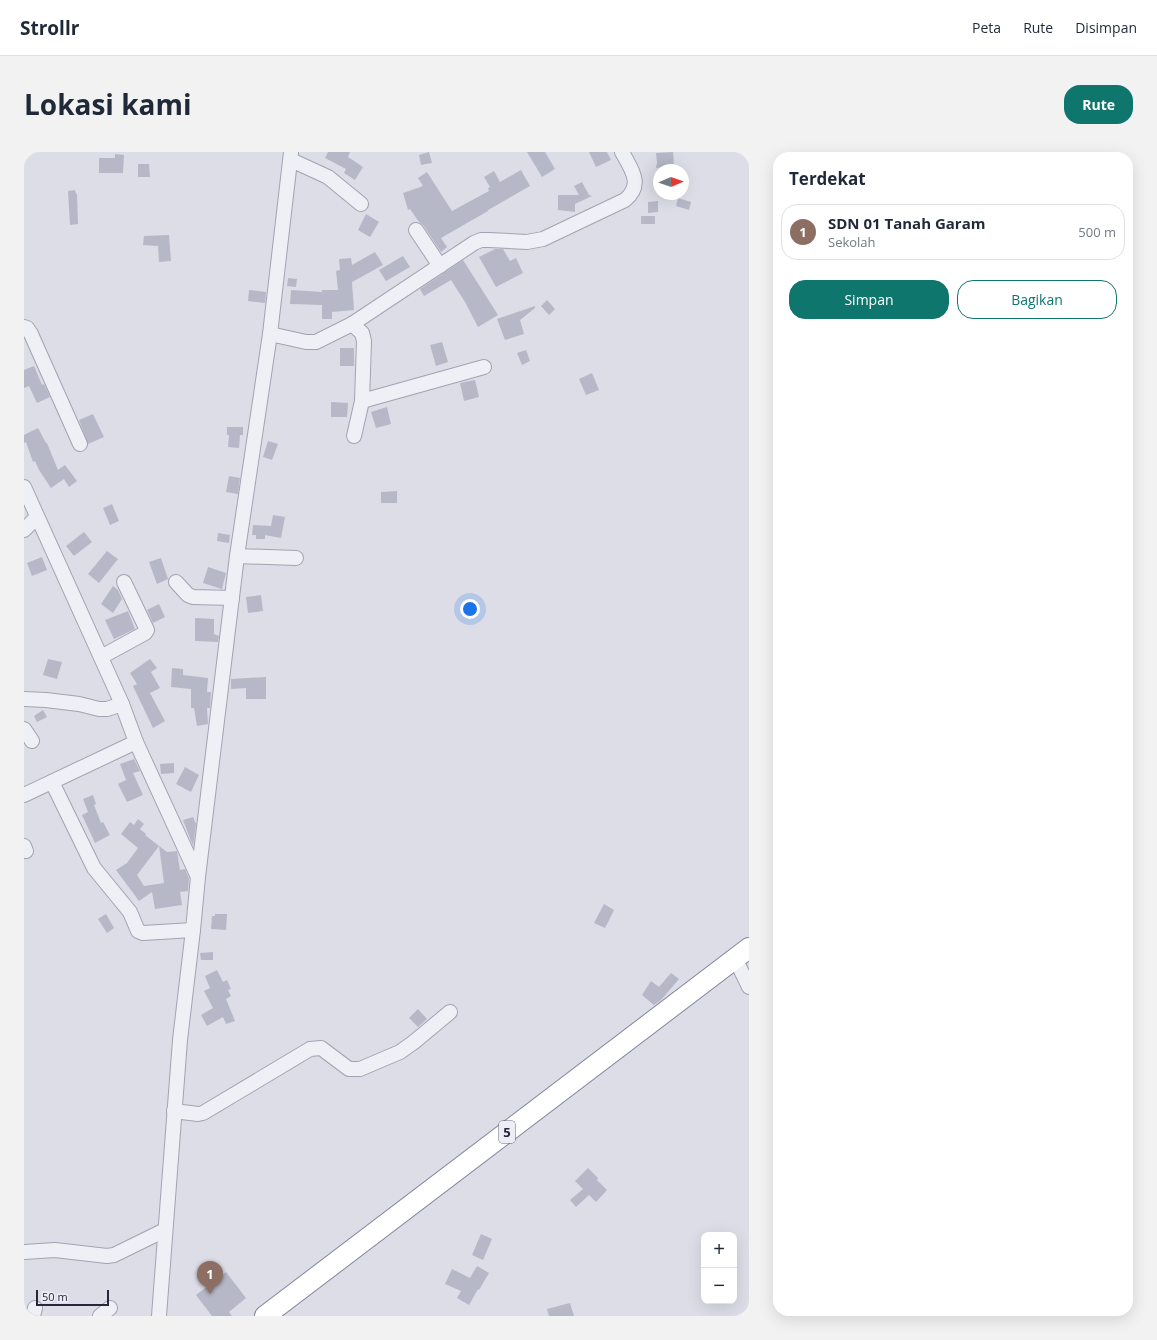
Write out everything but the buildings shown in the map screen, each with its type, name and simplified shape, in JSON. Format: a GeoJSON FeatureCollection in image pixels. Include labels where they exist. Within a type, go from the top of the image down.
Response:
{"type":"FeatureCollection","features":[{"type":"Feature","properties":{"kind":"highway","name":"5"},"geometry":{"type":"LineString","coordinates":[[265,1316],[742,953]]}},
{"type":"Feature","properties":{"kind":"street"},"geometry":{"type":"LineString","coordinates":[[270,334],[316,342],[352,324],[474,243],[481,240],[527,242],[543,239],[625,200],[631,195],[636,183],[622,152]]}},
{"type":"Feature","properties":{"kind":"street"},"geometry":{"type":"LineString","coordinates":[[159,1316],[180,1040],[198,877],[237,556],[270,334],[291,156],[328,177],[361,204]]}},
{"type":"Feature","properties":{"kind":"street"},"geometry":{"type":"LineString","coordinates":[[416,230],[440,266]]}},
{"type":"Feature","properties":{"kind":"street"},"geometry":{"type":"LineString","coordinates":[[352,324],[362,333],[364,341],[362,401],[354,436]]}},
{"type":"Feature","properties":{"kind":"street"},"geometry":{"type":"LineString","coordinates":[[24,327],[27,328],[31,334],[80,444]]}},
{"type":"Feature","properties":{"kind":"street"},"geometry":{"type":"LineString","coordinates":[[362,401],[484,367]]}},
{"type":"Feature","properties":{"kind":"street"},"geometry":{"type":"LineString","coordinates":[[24,487],[122,704],[136,742],[198,877]]}},
{"type":"Feature","properties":{"kind":"street"},"geometry":{"type":"LineString","coordinates":[[24,530],[37,516]]}},
{"type":"Feature","properties":{"kind":"street"},"geometry":{"type":"LineString","coordinates":[[237,556],[296,558]]}},
{"type":"Feature","properties":{"kind":"street"},"geometry":{"type":"LineString","coordinates":[[101,657],[145,633],[147,630],[124,582]]}},
{"type":"Feature","properties":{"kind":"street"},"geometry":{"type":"LineString","coordinates":[[176,582],[188,595],[193,597],[232,598]]}},
{"type":"Feature","properties":{"kind":"street"},"geometry":{"type":"LineString","coordinates":[[24,699],[79,704],[99,710],[122,704]]}},
{"type":"Feature","properties":{"kind":"street"},"geometry":{"type":"LineString","coordinates":[[24,729],[32,741]]}},
{"type":"Feature","properties":{"kind":"street"},"geometry":{"type":"LineString","coordinates":[[24,795],[136,742]]}},
{"type":"Feature","properties":{"kind":"street"},"geometry":{"type":"LineString","coordinates":[[52,782],[94,868],[130,912],[138,930],[143,933],[193,930]]}},
{"type":"Feature","properties":{"kind":"street"},"geometry":{"type":"LineString","coordinates":[[742,953],[749,987]]}},
{"type":"Feature","properties":{"kind":"street"},"geometry":{"type":"LineString","coordinates":[[174,1111],[198,1114],[203,1113],[310,1049],[322,1048],[349,1069],[360,1068],[400,1052],[450,1012]]}},
{"type":"Feature","properties":{"kind":"street"},"geometry":{"type":"LineString","coordinates":[[24,1252],[55,1250],[107,1256],[114,1255],[165,1230]]}},
{"type":"Feature","properties":{"kind":"place","name":"SDN 01 Tanah Garam"},"geometry":{"type":"Point","coordinates":[210,1294]}}]}
